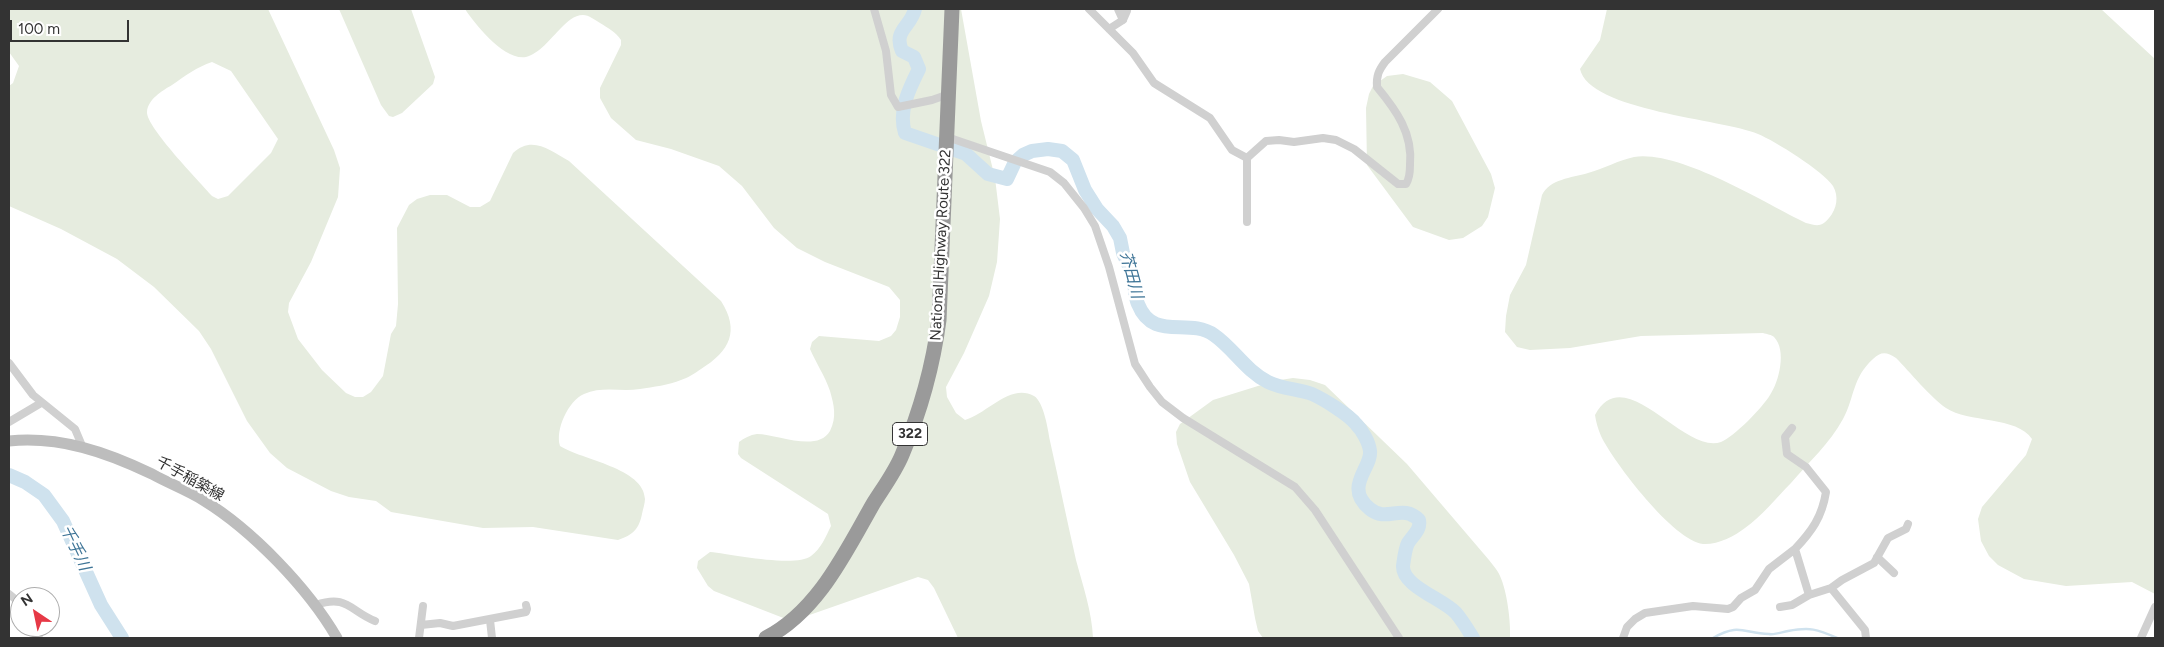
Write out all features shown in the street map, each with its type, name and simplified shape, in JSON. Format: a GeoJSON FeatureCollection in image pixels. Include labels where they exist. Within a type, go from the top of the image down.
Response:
{"type":"FeatureCollection","features":[{"type":"Feature","properties":{"kind":"highway","name":"National Highway Route 322"},"geometry":{"type":"LineString","coordinates":[[766,638],[788,624],[819,592],[901,458],[921,403],[936,345],[939,320],[952,9]]}},
{"type":"Feature","properties":{"kind":"main road","name":"千手稲築線"},"geometry":{"type":"LineString","coordinates":[[9,441],[27,439],[51,440],[107,454],[202,499],[242,528],[304,590],[337,638]]}},
{"type":"Feature","properties":{"kind":"street"},"geometry":{"type":"LineString","coordinates":[[874,9],[886,51],[891,95],[898,107],[932,100],[949,94]]}},
{"type":"Feature","properties":{"kind":"street"},"geometry":{"type":"LineString","coordinates":[[1089,9],[1133,53],[1154,83],[1210,118],[1232,150],[1246,158]]}},
{"type":"Feature","properties":{"kind":"street"},"geometry":{"type":"LineString","coordinates":[[1118,9],[1123,20]]}},
{"type":"Feature","properties":{"kind":"street"},"geometry":{"type":"LineString","coordinates":[[1246,158],[1266,141],[1294,142],[1323,138],[1336,140],[1354,149],[1398,184],[1406,184],[1411,154],[1409,139],[1404,125],[1376,86],[1376,80],[1385,62],[1438,9]]}},
{"type":"Feature","properties":{"kind":"street"},"geometry":{"type":"LineString","coordinates":[[1109,29],[1123,20],[1127,11]]}},
{"type":"Feature","properties":{"kind":"street"},"geometry":{"type":"LineString","coordinates":[[947,141],[1050,172],[1064,183],[1084,208],[1095,226],[1109,267],[1135,364],[1150,387],[1162,402],[1183,418],[1295,487],[1315,510],[1399,638]]}},
{"type":"Feature","properties":{"kind":"street"},"geometry":{"type":"LineString","coordinates":[[1246,158],[1248,222]]}},
{"type":"Feature","properties":{"kind":"street"},"geometry":{"type":"LineString","coordinates":[[9,363],[33,395],[75,429],[83,448]]}},
{"type":"Feature","properties":{"kind":"street"},"geometry":{"type":"LineString","coordinates":[[9,422],[41,403]]}},
{"type":"Feature","properties":{"kind":"street"},"geometry":{"type":"LineString","coordinates":[[1623,638],[1627,627],[1635,619],[1646,613],[1693,606],[1728,609],[1740,598],[1755,590],[1769,569],[1795,549],[1812,530],[1816,524],[1826,492],[1806,467],[1787,454],[1785,437],[1792,428]]}},
{"type":"Feature","properties":{"kind":"street"},"geometry":{"type":"LineString","coordinates":[[1780,607],[1792,605],[1808,595],[1831,588],[1874,563],[1888,538],[1906,529],[1908,524]]}},
{"type":"Feature","properties":{"kind":"street"},"geometry":{"type":"LineString","coordinates":[[1795,549],[1808,595]]}},
{"type":"Feature","properties":{"kind":"street"},"geometry":{"type":"LineString","coordinates":[[1877,557],[1894,573]]}},
{"type":"Feature","properties":{"kind":"street"},"geometry":{"type":"LineString","coordinates":[[1831,588],[1865,630],[1866,638]]}},
{"type":"Feature","properties":{"kind":"street"},"geometry":{"type":"LineString","coordinates":[[316,605],[330,600],[347,604],[364,617],[375,621]]}},
{"type":"Feature","properties":{"kind":"street"},"geometry":{"type":"LineString","coordinates":[[420,625],[440,624],[453,626],[490,620],[526,612],[528,609],[526,605]]}},
{"type":"Feature","properties":{"kind":"street"},"geometry":{"type":"LineString","coordinates":[[419,638],[422,606]]}},
{"type":"Feature","properties":{"kind":"street"},"geometry":{"type":"LineString","coordinates":[[2141,638],[2155,607]]}},
{"type":"Feature","properties":{"kind":"street"},"geometry":{"type":"LineString","coordinates":[[490,620],[492,638]]}},
{"type":"Feature","properties":{"kind":"shaded area"},"geometry":{"type":"Polygon","coordinates":[[[9,9],[268,9],[334,150],[340,168],[338,197],[311,262],[289,303],[288,312],[298,339],[322,370],[346,393],[355,397],[363,397],[371,392],[383,376],[391,334],[396,326],[398,304],[397,228],[409,205],[417,199],[430,195],[447,195],[470,207],[480,207],[490,201],[513,153],[527,145],[541,146],[569,161],[721,301],[730,322],[729,340],[719,355],[686,378],[656,387],[633,390],[598,390],[584,394],[573,403],[564,417],[559,432],[560,446],[623,472],[642,488],[645,501],[637,528],[628,536],[618,540],[533,527],[483,528],[391,512],[376,501],[349,497],[331,491],[287,468],[270,453],[247,421],[211,349],[199,331],[154,287],[117,259],[61,229],[9,206],[9,86],[13,83],[19,66],[9,52],[9,9]],[[212,62],[201,66],[156,96],[150,103],[147,112],[149,119],[164,141],[212,196],[218,199],[228,196],[271,153],[278,139],[231,71],[212,62]]]}},
{"type":"Feature","properties":{"kind":"shaded area"},"geometry":{"type":"Polygon","coordinates":[[[339,9],[411,9],[435,77],[433,84],[402,113],[393,117],[389,116],[381,105],[339,9]]]}},
{"type":"Feature","properties":{"kind":"shaded area"},"geometry":{"type":"Polygon","coordinates":[[[465,9],[961,9],[981,121],[995,178],[1000,219],[997,262],[989,296],[964,353],[946,387],[947,397],[956,413],[965,420],[1007,396],[1016,393],[1025,393],[1037,399],[1047,424],[1076,560],[1089,609],[1093,638],[958,638],[934,588],[928,580],[918,577],[798,619],[786,619],[714,591],[708,586],[697,568],[698,561],[710,552],[778,561],[792,561],[811,556],[820,546],[831,526],[828,514],[741,458],[738,454],[739,442],[757,434],[806,442],[816,441],[824,437],[832,426],[834,406],[828,385],[810,349],[812,342],[819,336],[879,341],[891,336],[896,330],[900,317],[900,300],[889,287],[825,262],[797,248],[774,228],[742,186],[719,166],[671,149],[636,140],[611,118],[600,98],[600,88],[621,45],[621,40],[609,28],[587,16],[577,16],[566,23],[536,53],[526,57],[517,57],[500,48],[491,40],[465,9]]]}},
{"type":"Feature","properties":{"kind":"shaded area"},"geometry":{"type":"Polygon","coordinates":[[[1607,9],[2101,9],[2155,59],[2155,594],[2132,582],[2066,586],[2024,579],[1998,565],[1989,556],[1981,541],[1978,519],[1982,507],[2026,455],[2032,439],[2025,432],[2004,423],[1955,413],[1946,408],[1890,354],[1876,356],[1866,366],[1857,381],[1843,419],[1826,444],[1769,507],[1741,531],[1720,541],[1703,544],[1691,540],[1661,516],[1618,464],[1600,433],[1595,415],[1607,401],[1622,397],[1638,402],[1690,435],[1706,442],[1721,442],[1755,414],[1773,389],[1779,374],[1781,358],[1778,343],[1773,336],[1763,333],[1641,336],[1570,348],[1530,350],[1517,347],[1505,332],[1506,316],[1510,295],[1526,265],[1542,195],[1556,182],[1634,157],[1653,157],[1698,170],[1813,225],[1824,223],[1832,214],[1836,202],[1836,194],[1828,180],[1809,165],[1758,134],[1631,104],[1607,95],[1589,83],[1580,69],[1600,40],[1607,9]]]}},
{"type":"Feature","properties":{"kind":"shaded area"},"geometry":{"type":"Polygon","coordinates":[[[1403,74],[1430,82],[1452,101],[1491,174],[1495,188],[1488,217],[1482,226],[1463,238],[1449,240],[1413,227],[1367,165],[1366,108],[1369,94],[1373,86],[1387,76],[1403,74]]]}},
{"type":"Feature","properties":{"kind":"shaded area"},"geometry":{"type":"Polygon","coordinates":[[[1293,378],[1310,380],[1325,385],[1407,464],[1489,560],[1499,574],[1505,590],[1510,638],[1263,638],[1258,631],[1249,584],[1234,555],[1190,482],[1177,444],[1176,432],[1180,424],[1213,400],[1274,381],[1293,378]]]}},
{"type":"Feature","properties":{"kind":"waterway","name":"芥田川"},"geometry":{"type":"LineString","coordinates":[[915,9],[900,38],[902,51],[914,57],[919,69],[908,92],[904,108],[903,125],[905,133],[966,154],[988,174],[1007,179],[1015,162],[1023,155],[1032,151],[1048,149],[1062,151],[1073,160],[1085,190],[1120,238],[1123,253],[1135,279],[1137,302],[1145,316],[1162,326],[1193,328],[1204,330],[1214,335],[1260,377],[1284,388],[1307,392],[1317,396],[1341,411],[1358,427],[1367,440],[1370,451],[1359,485],[1362,501],[1376,513],[1407,513],[1419,520],[1418,530],[1406,548],[1403,566],[1404,573],[1416,586],[1456,613],[1473,638]]}},
{"type":"Feature","properties":{"kind":"waterway","name":"千手川"},"geometry":{"type":"LineString","coordinates":[[9,475],[25,482],[44,495],[63,521],[101,605],[122,638]]}},
{"type":"Feature","properties":{"kind":"waterway"},"geometry":{"type":"LineString","coordinates":[[1713,638],[1722,633],[1735,630],[1776,634],[1808,629],[1837,638]]}}]}
